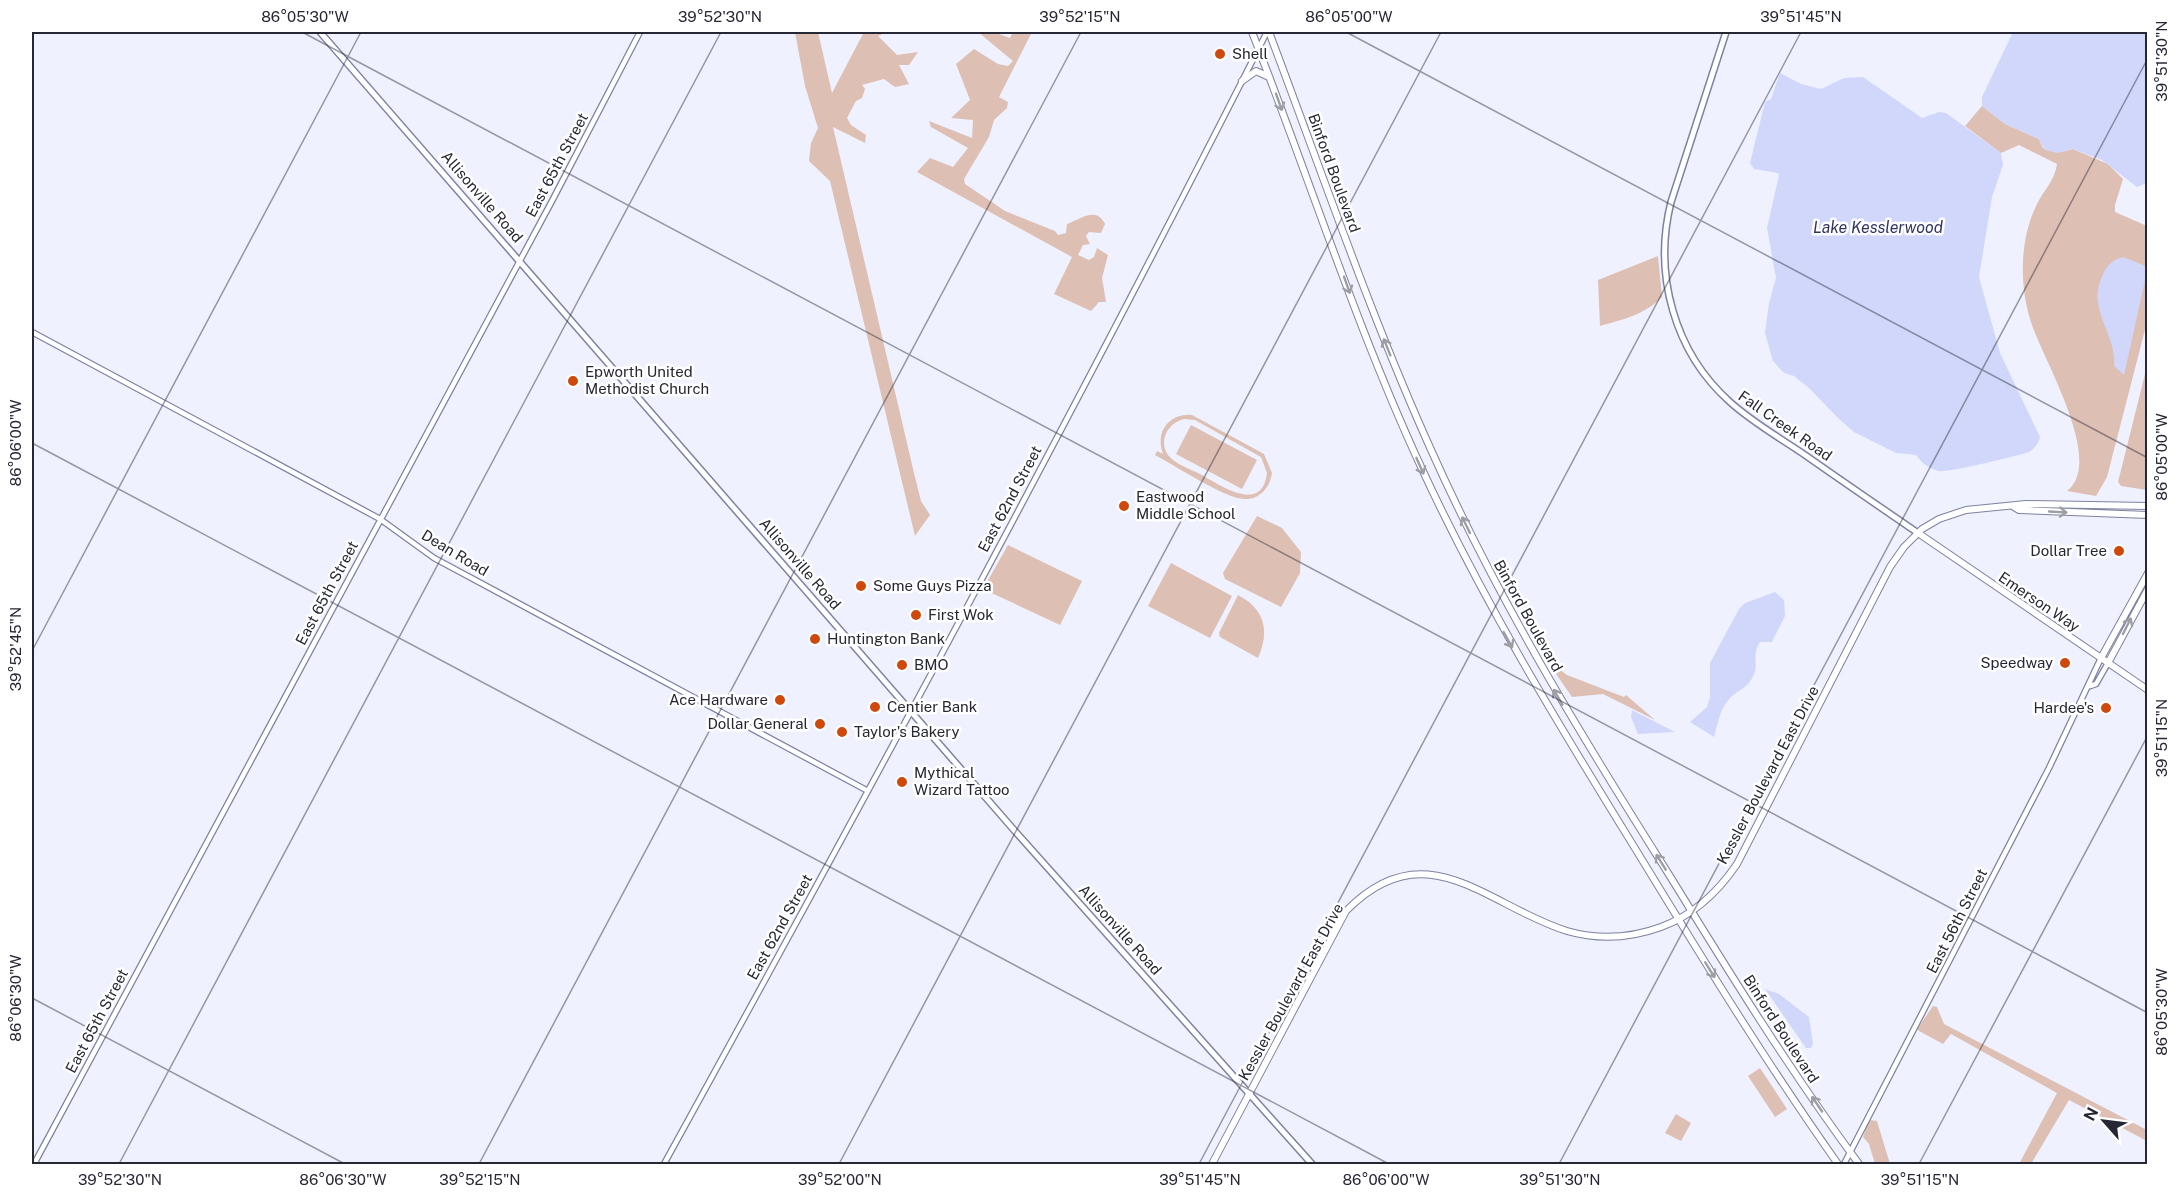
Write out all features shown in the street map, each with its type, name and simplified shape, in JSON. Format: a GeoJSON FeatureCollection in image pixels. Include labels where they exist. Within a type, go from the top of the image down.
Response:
{"type":"FeatureCollection","features":[{"type":"Feature","properties":{"kind":"main road","name":"Allisonville Road"},"geometry":{"type":"LineString","coordinates":[[320,32],[353,73],[362,79],[910,711],[1312,1164]]}},
{"type":"Feature","properties":{"kind":"main road","name":"Binford Boulevard"},"geometry":{"type":"LineString","coordinates":[[1252,32],[1376,361],[1449,526],[1542,700],[1752,1035],[1838,1164]]}},
{"type":"Feature","properties":{"kind":"main road","name":"Binford Boulevard"},"geometry":{"type":"LineString","coordinates":[[1268,32],[1381,333],[1455,503],[1542,669],[1768,1033],[1858,1164]]}},
{"type":"Feature","properties":{"kind":"main road","name":"Fall Creek Road"},"geometry":{"type":"LineString","coordinates":[[1725,32],[1671,202],[1666,225],[1665,271],[1677,325],[1698,365],[1736,407],[1918,533]]}},
{"type":"Feature","properties":{"kind":"main road"},"geometry":{"type":"LineString","coordinates":[[1242,81],[1256,72],[1270,77]]}},
{"type":"Feature","properties":{"kind":"main road","name":"Kessler Boulevard East Drive"},"geometry":{"type":"LineString","coordinates":[[1212,1164],[1346,911],[1373,889],[1392,880],[1419,875],[1452,878],[1544,922],[1589,936],[1632,935],[1679,920],[1692,912],[1720,887],[1737,864],[1890,567],[1904,547],[1918,533],[1936,520],[1966,510],[2014,507],[2018,504],[2033,503],[2148,506]]}},
{"type":"Feature","properties":{"kind":"main road","name":"Kessler Boulevard East Drive"},"geometry":{"type":"LineString","coordinates":[[2014,507],[2019,510],[2148,515]]}},
{"type":"Feature","properties":{"kind":"main road","name":"Emerson Way"},"geometry":{"type":"LineString","coordinates":[[1918,533],[2148,690]]}},
{"type":"Feature","properties":{"kind":"main road","name":"East 56th Street"},"geometry":{"type":"LineString","coordinates":[[2101,658],[2148,573]]}},
{"type":"Feature","properties":{"kind":"main road","name":"East 56th Street"},"geometry":{"type":"LineString","coordinates":[[2108,663],[2148,589]]}},
{"type":"Feature","properties":{"kind":"street","name":"East 65th Street"},"geometry":{"type":"LineString","coordinates":[[34,1164],[520,260],[640,32]]}},
{"type":"Feature","properties":{"kind":"street","name":"East 62nd Street"},"geometry":{"type":"LineString","coordinates":[[664,1164],[868,791],[1114,331],[1268,32]]}},
{"type":"Feature","properties":{"kind":"street","name":"Dean Road"},"geometry":{"type":"LineString","coordinates":[[32,332],[380,519],[434,558],[868,791]]}},
{"type":"Feature","properties":{"kind":"street","name":"East 56th Street"},"geometry":{"type":"LineString","coordinates":[[1844,1164],[2090,686],[2090,680],[2101,658]]}},
{"type":"Feature","properties":{"kind":"street","name":"East 56th Street"},"geometry":{"type":"LineString","coordinates":[[2090,686],[2096,684],[2108,663]]}},
{"type":"Feature","properties":{"kind":"shaded area"},"geometry":{"type":"Polygon","coordinates":[[[795,32],[818,32],[832,93],[864,32],[887,32],[878,36],[897,55],[918,52],[909,65],[899,65],[909,84],[895,87],[884,79],[862,85],[865,89],[862,98],[856,101],[847,118],[851,125],[866,135],[865,143],[833,127],[921,501],[930,515],[915,536],[830,181],[809,161],[811,143],[818,128],[805,86],[795,32]]]}},
{"type":"Feature","properties":{"kind":"shaded area"},"geometry":{"type":"Polygon","coordinates":[[[978,32],[993,32],[1010,38],[1013,32],[1032,32],[999,97],[1008,102],[1007,108],[994,120],[989,137],[964,179],[965,184],[1005,211],[1055,231],[1058,235],[1066,233],[1067,224],[1088,215],[1101,219],[1105,224],[1101,233],[1089,232],[1086,236],[1090,244],[1083,245],[1078,255],[1089,260],[1094,257],[1097,248],[1108,255],[1102,278],[1106,302],[1099,302],[1091,311],[1054,294],[1072,257],[917,172],[930,158],[953,167],[968,148],[931,127],[929,121],[972,138],[973,120],[951,118],[970,100],[956,64],[974,49],[998,64],[1008,66],[1013,61],[978,32]]]}},
{"type":"Feature","properties":{"kind":"shaded area"},"geometry":{"type":"Polygon","coordinates":[[[1982,106],[2005,124],[2039,139],[2043,148],[2062,152],[2073,149],[2108,164],[2123,179],[2115,212],[2147,226],[2147,322],[2107,477],[2096,496],[2067,491],[2077,477],[2079,458],[2076,435],[2032,325],[2023,280],[2024,248],[2031,218],[2052,180],[2057,164],[2019,145],[2001,153],[1965,126],[1982,106]]]}},
{"type":"Feature","properties":{"kind":"shaded area"},"geometry":{"type":"Polygon","coordinates":[[[1658,256],[1662,297],[1641,312],[1600,326],[1598,280],[1658,256]]]}},
{"type":"Feature","properties":{"kind":"shaded area"},"geometry":{"type":"Polygon","coordinates":[[[2147,366],[2147,490],[2121,486],[2118,482],[2147,366]]]}},
{"type":"Feature","properties":{"kind":"shaded area"},"geometry":{"type":"Polygon","coordinates":[[[1192,415],[1264,454],[1272,473],[1269,484],[1263,492],[1249,499],[1236,498],[1213,488],[1155,455],[1157,451],[1163,454],[1161,438],[1166,426],[1177,417],[1192,415]],[[1184,419],[1169,428],[1164,444],[1171,458],[1229,490],[1249,495],[1264,486],[1267,473],[1261,457],[1195,420],[1184,419]]]}},
{"type":"Feature","properties":{"kind":"shaded area"},"geometry":{"type":"Polygon","coordinates":[[[1191,425],[1257,460],[1242,489],[1176,454],[1191,425]]]}},
{"type":"Feature","properties":{"kind":"shaded area"},"geometry":{"type":"Polygon","coordinates":[[[1257,516],[1282,528],[1301,552],[1300,573],[1281,607],[1225,579],[1223,573],[1257,516]]]}},
{"type":"Feature","properties":{"kind":"shaded area"},"geometry":{"type":"Polygon","coordinates":[[[1008,545],[1082,581],[1060,625],[983,589],[1008,545]]]}},
{"type":"Feature","properties":{"kind":"shaded area"},"geometry":{"type":"Polygon","coordinates":[[[1171,563],[1232,596],[1210,638],[1148,606],[1171,563]]]}},
{"type":"Feature","properties":{"kind":"shaded area"},"geometry":{"type":"Polygon","coordinates":[[[1238,595],[1254,607],[1263,622],[1264,639],[1258,658],[1220,637],[1219,633],[1238,595]]]}},
{"type":"Feature","properties":{"kind":"shaded area"},"geometry":{"type":"Polygon","coordinates":[[[1545,658],[1567,675],[1624,697],[1626,695],[1655,720],[1603,694],[1572,697],[1545,658]]]}},
{"type":"Feature","properties":{"kind":"shaded area"},"geometry":{"type":"Polygon","coordinates":[[[1933,1006],[1937,1007],[1944,1024],[2147,1130],[2147,1141],[2069,1100],[2031,1164],[2019,1164],[2057,1093],[1951,1034],[1943,1044],[1919,1031],[1917,1029],[1933,1006]]]}},
{"type":"Feature","properties":{"kind":"shaded area"},"geometry":{"type":"Polygon","coordinates":[[[1760,1068],[1787,1109],[1775,1117],[1748,1076],[1760,1068]]]}},
{"type":"Feature","properties":{"kind":"shaded area"},"geometry":{"type":"Polygon","coordinates":[[[1676,1114],[1691,1123],[1681,1141],[1665,1133],[1676,1114]]]}},
{"type":"Feature","properties":{"kind":"shaded area"},"geometry":{"type":"Polygon","coordinates":[[[1869,1120],[1877,1121],[1890,1164],[1875,1164],[1869,1144],[1863,1137],[1869,1120]]]}},
{"type":"Feature","properties":{"kind":"water"},"geometry":{"type":"Polygon","coordinates":[[[2013,32],[2147,32],[2147,183],[2137,187],[2102,160],[2073,149],[2057,153],[2045,150],[2039,139],[2005,124],[1982,106],[1982,97],[2013,32]]]}},
{"type":"Feature","properties":{"kind":"water","name":"Lake Kesslerwood"},"geometry":{"type":"Polygon","coordinates":[[[1780,73],[1801,84],[1821,89],[1844,78],[1863,77],[1922,118],[1939,112],[1946,113],[2001,153],[2003,165],[1992,197],[1979,277],[2000,353],[2040,437],[2036,446],[2029,452],[1955,469],[1934,470],[1916,455],[1896,453],[1854,432],[1809,388],[1794,376],[1784,373],[1773,361],[1765,333],[1769,303],[1776,278],[1767,228],[1779,175],[1754,169],[1750,163],[1765,102],[1771,99],[1780,73]]]}},
{"type":"Feature","properties":{"kind":"water"},"geometry":{"type":"Polygon","coordinates":[[[2123,257],[2148,267],[2124,375],[2114,366],[2114,355],[2098,302],[2098,291],[2105,271],[2112,262],[2123,257]]]}},
{"type":"Feature","properties":{"kind":"water"},"geometry":{"type":"Polygon","coordinates":[[[1775,592],[1784,600],[1785,616],[1772,642],[1760,642],[1752,678],[1724,706],[1714,737],[1690,722],[1707,707],[1710,697],[1710,663],[1739,609],[1745,603],[1775,592]]]}},
{"type":"Feature","properties":{"kind":"water"},"geometry":{"type":"Polygon","coordinates":[[[1632,710],[1675,732],[1638,734],[1631,717],[1632,710]]]}},
{"type":"Feature","properties":{"kind":"water"},"geometry":{"type":"Polygon","coordinates":[[[1765,989],[1779,994],[1809,1017],[1813,1044],[1811,1048],[1806,1048],[1765,989]]]}},
{"type":"Feature","properties":{"kind":"place","name":"Shell"},"geometry":{"type":"Point","coordinates":[1220,54]}},
{"type":"Feature","properties":{"kind":"place","name":"Epworth United Methodist Church"},"geometry":{"type":"Point","coordinates":[573,381]}},
{"type":"Feature","properties":{"kind":"place","name":"Eastwood Middle School"},"geometry":{"type":"Point","coordinates":[1124,506]}},
{"type":"Feature","properties":{"kind":"place","name":"Dollar Tree"},"geometry":{"type":"Point","coordinates":[2119,551]}},
{"type":"Feature","properties":{"kind":"place","name":"Some Guys Pizza"},"geometry":{"type":"Point","coordinates":[861,586]}},
{"type":"Feature","properties":{"kind":"place","name":"First Wok"},"geometry":{"type":"Point","coordinates":[916,615]}},
{"type":"Feature","properties":{"kind":"place","name":"Huntington Bank"},"geometry":{"type":"Point","coordinates":[815,639]}},
{"type":"Feature","properties":{"kind":"place","name":"Speedway"},"geometry":{"type":"Point","coordinates":[2065,663]}},
{"type":"Feature","properties":{"kind":"place","name":"BMO"},"geometry":{"type":"Point","coordinates":[902,665]}},
{"type":"Feature","properties":{"kind":"place","name":"Ace Hardware"},"geometry":{"type":"Point","coordinates":[780,700]}},
{"type":"Feature","properties":{"kind":"place","name":"Centier Bank"},"geometry":{"type":"Point","coordinates":[875,707]}},
{"type":"Feature","properties":{"kind":"place","name":"Hardee's"},"geometry":{"type":"Point","coordinates":[2106,708]}},
{"type":"Feature","properties":{"kind":"place","name":"Dollar General"},"geometry":{"type":"Point","coordinates":[820,724]}},
{"type":"Feature","properties":{"kind":"place","name":"Taylor's Bakery"},"geometry":{"type":"Point","coordinates":[842,732]}},
{"type":"Feature","properties":{"kind":"place","name":"Mythical Wizard Tattoo"},"geometry":{"type":"Point","coordinates":[902,782]}}]}
